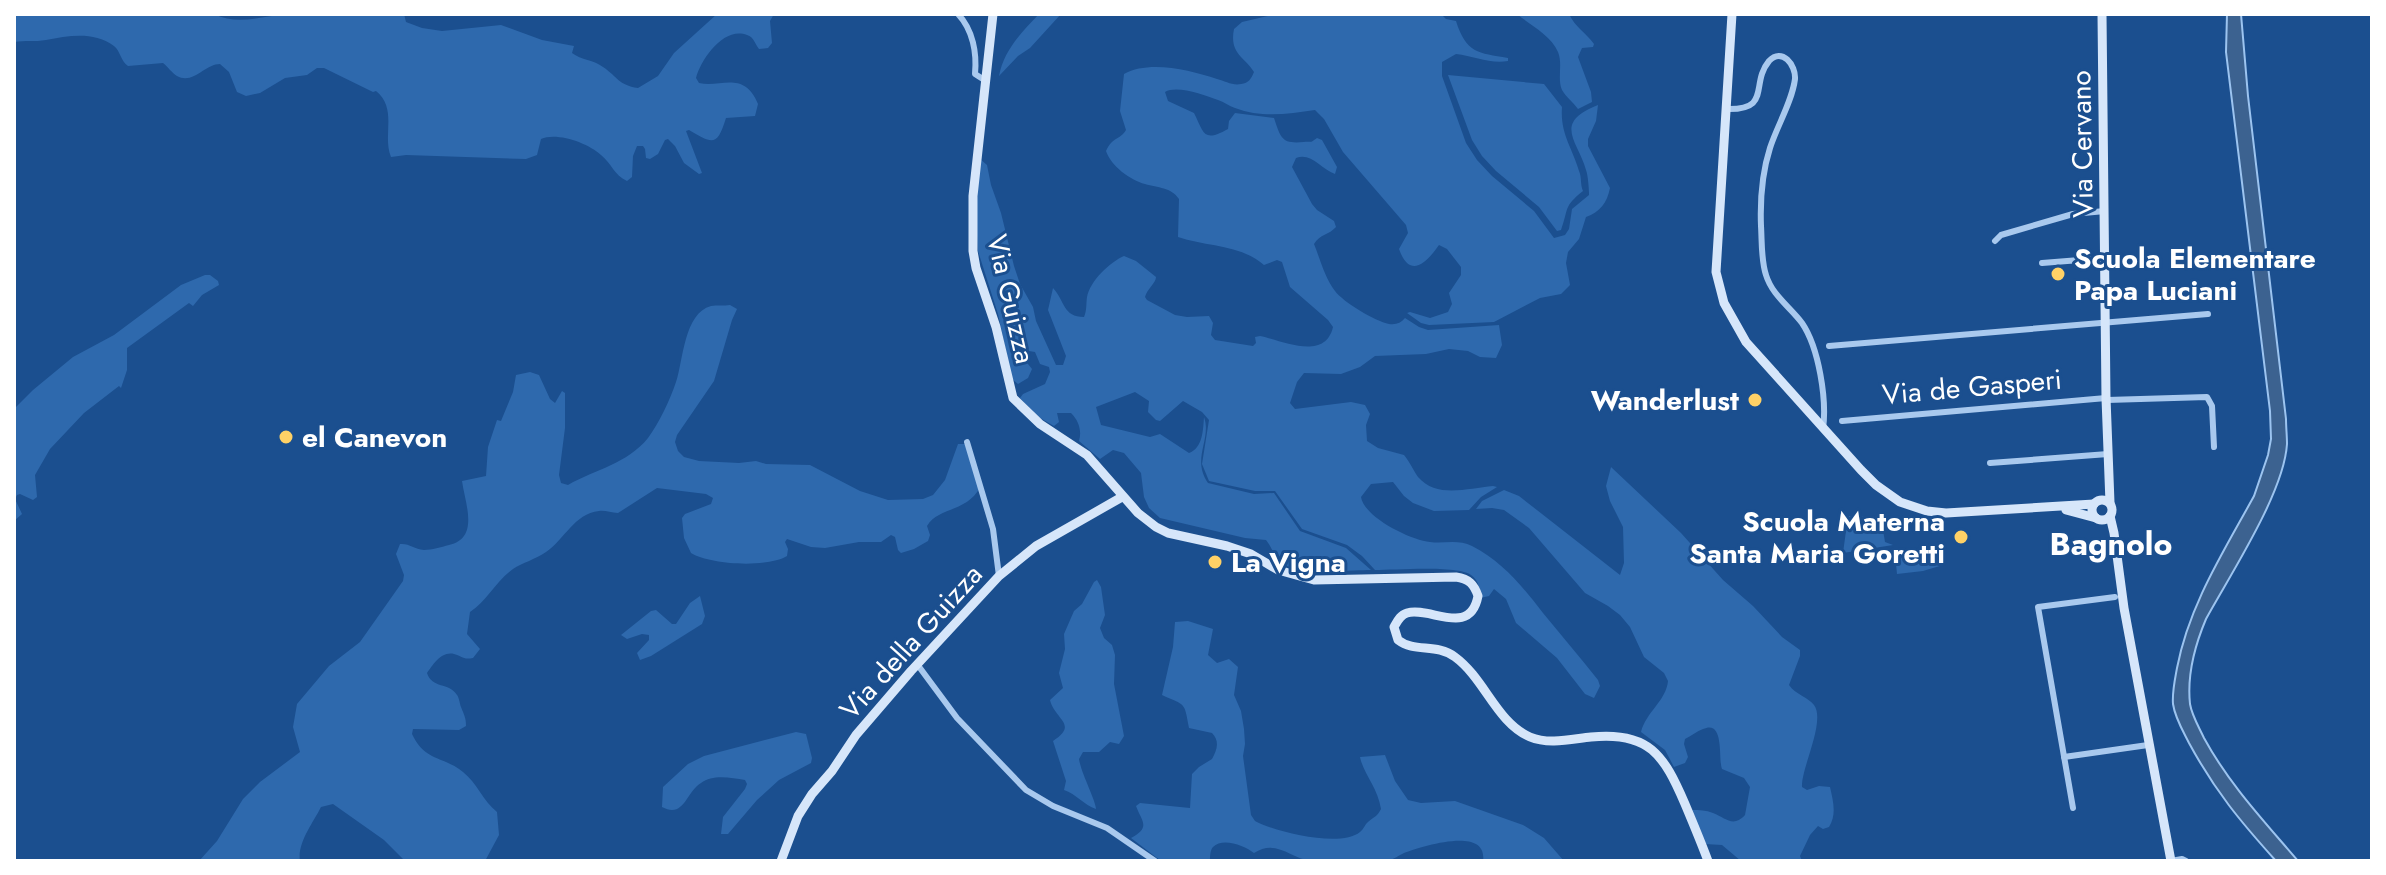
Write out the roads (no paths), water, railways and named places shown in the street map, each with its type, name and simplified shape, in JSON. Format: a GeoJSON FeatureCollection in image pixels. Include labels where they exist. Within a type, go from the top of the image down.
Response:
{"type":"FeatureCollection","features":[{"type":"Feature","properties":{"kind":"main road","name":"Via Guizza"},"geometry":{"type":"LineString","coordinates":[[993,14],[973,196],[973,251],[1013,398],[1040,424],[1087,455],[1122,497],[1147,521],[1168,533],[1239,550],[1278,570],[1314,580],[1465,578],[1476,589],[1478,596],[1473,610],[1450,619],[1418,612],[1407,613],[1394,627],[1398,640],[1412,647],[1440,649],[1455,657],[1471,672],[1513,725],[1533,739],[1552,741],[1617,735],[1647,744],[1671,772],[1708,861]]}},
{"type":"Feature","properties":{"kind":"main road"},"geometry":{"type":"LineString","coordinates":[[1732,14],[1716,263],[1720,291],[1733,323],[1746,342],[1867,478],[1893,498],[1946,513],[2110,503]]}},
{"type":"Feature","properties":{"kind":"main road","name":"Via Cervano"},"geometry":{"type":"LineString","coordinates":[[2102,14],[2106,399],[2112,508],[2102,518]]}},
{"type":"Feature","properties":{"kind":"main road"},"geometry":{"type":"LineString","coordinates":[[2109,479],[2106,492],[2093,513],[2102,518],[2115,542],[2148,745],[2171,861]]}},
{"type":"Feature","properties":{"kind":"main road","name":"Via della Guizza"},"geometry":{"type":"LineString","coordinates":[[781,861],[789,834],[805,804],[856,735],[999,576],[1036,546],[1122,497]]}},
{"type":"Feature","properties":{"kind":"main road"},"geometry":{"type":"LineString","coordinates":[[2047,508],[2102,518]]}},
{"type":"Feature","properties":{"kind":"street"},"geometry":{"type":"LineString","coordinates":[[958,14],[968,29],[976,54],[975,74],[986,81]]}},
{"type":"Feature","properties":{"kind":"street"},"geometry":{"type":"LineString","coordinates":[[1727,109],[1740,110],[1750,106],[1758,93],[1765,68],[1774,58],[1782,56],[1790,61],[1794,67],[1794,82],[1769,150],[1762,184],[1763,266],[1772,288],[1801,323],[1813,345],[1825,410],[1823,429]]}},
{"type":"Feature","properties":{"kind":"street"},"geometry":{"type":"LineString","coordinates":[[1995,241],[2001,235],[2067,215],[2105,211]]}},
{"type":"Feature","properties":{"kind":"street"},"geometry":{"type":"LineString","coordinates":[[2042,263],[2105,258]]}},
{"type":"Feature","properties":{"kind":"street"},"geometry":{"type":"LineString","coordinates":[[1829,346],[2208,314]]}},
{"type":"Feature","properties":{"kind":"street","name":"Via de Gasperi"},"geometry":{"type":"LineString","coordinates":[[1842,421],[2106,399],[2207,397],[2212,406],[2214,447]]}},
{"type":"Feature","properties":{"kind":"street"},"geometry":{"type":"LineString","coordinates":[[967,442],[993,529],[999,576]]}},
{"type":"Feature","properties":{"kind":"street"},"geometry":{"type":"LineString","coordinates":[[1990,463],[2108,454]]}},
{"type":"Feature","properties":{"kind":"street"},"geometry":{"type":"LineString","coordinates":[[2073,808],[2038,607],[2115,597]]}},
{"type":"Feature","properties":{"kind":"street"},"geometry":{"type":"LineString","coordinates":[[917,664],[957,718],[1026,790],[1053,806],[1107,828],[1155,861]]}},
{"type":"Feature","properties":{"kind":"street"},"geometry":{"type":"LineString","coordinates":[[2064,757],[2148,745]]}},
{"type":"Feature","properties":{"kind":"street"},"geometry":{"type":"LineString","coordinates":[[2171,861],[2186,861]]}},
{"type":"Feature","properties":{"kind":"place","name":"Scuola Elementare Papa Luciani"},"geometry":{"type":"Point","coordinates":[2058,274]}},
{"type":"Feature","properties":{"kind":"place","name":"Wanderlust"},"geometry":{"type":"Point","coordinates":[1755,400]}},
{"type":"Feature","properties":{"kind":"place","name":"el Canevon"},"geometry":{"type":"Point","coordinates":[286,437]}},
{"type":"Feature","properties":{"kind":"place","name":"Scuola Materna Santa Maria Goretti"},"geometry":{"type":"Point","coordinates":[1961,537]}},
{"type":"Feature","properties":{"kind":"place","name":"La Vigna"},"geometry":{"type":"Point","coordinates":[1215,562]}},
{"type":"Feature","properties":{"kind":"district","name":"Bagnolo"},"geometry":{"type":"Point","coordinates":[2111,544]}}]}
